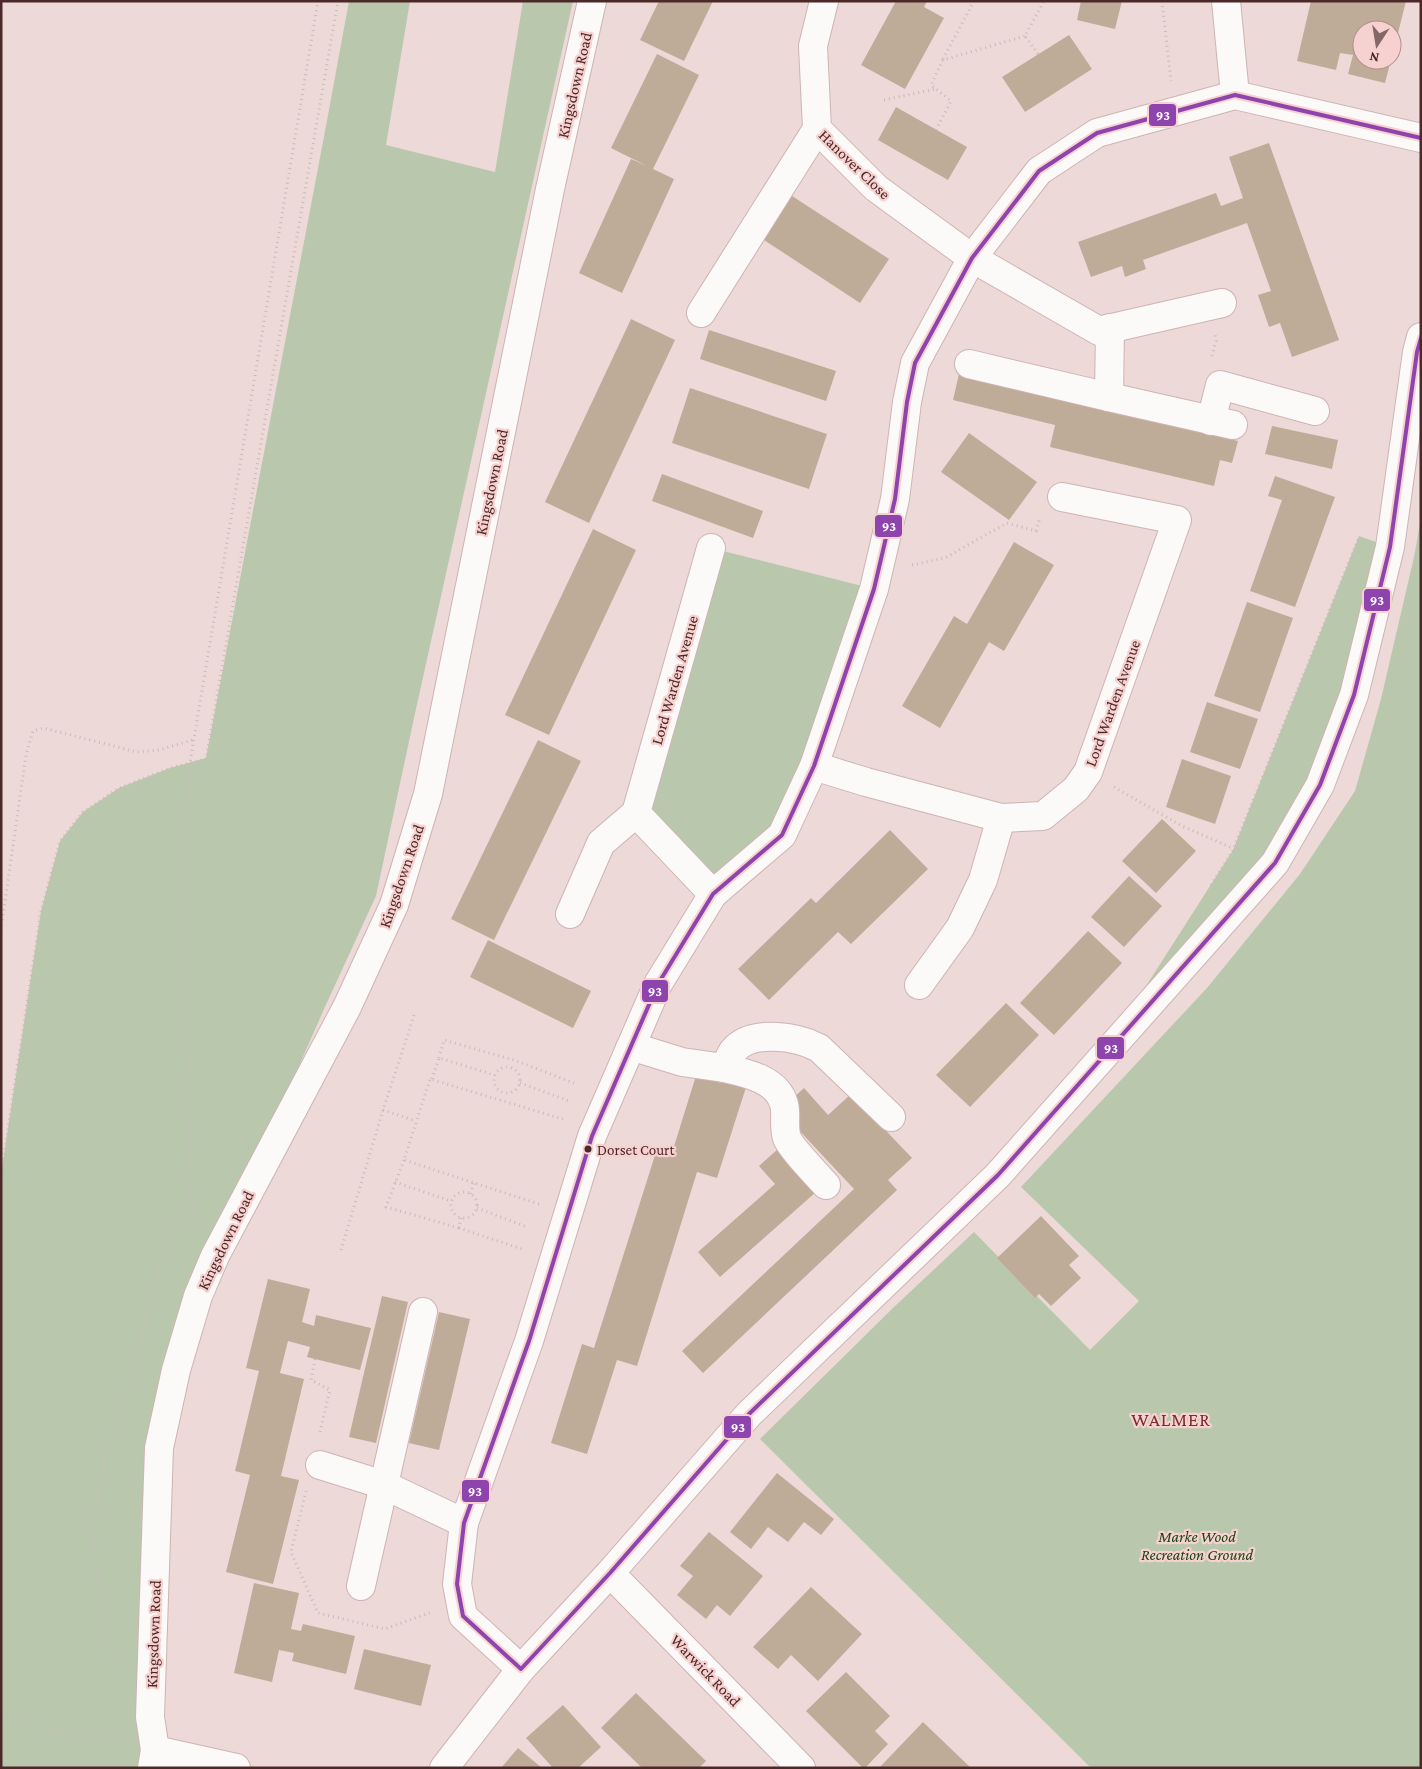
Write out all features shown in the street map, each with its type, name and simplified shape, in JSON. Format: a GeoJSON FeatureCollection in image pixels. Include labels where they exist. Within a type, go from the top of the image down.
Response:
{"type":"FeatureCollection","features":[{"type":"Feature","properties":{"kind":"street","name":"Kingsdown Road"},"geometry":{"type":"LineString","coordinates":[[153,1759],[150,1717],[159,1448],[176,1370],[198,1296],[215,1256],[348,1007],[394,905],[423,812],[550,189],[592,1]]}},
{"type":"Feature","properties":{"kind":"street","name":"Hanover Close"},"geometry":{"type":"LineString","coordinates":[[824,1],[813,46],[817,129],[876,188],[972,258],[1099,331],[1110,328]]}},
{"type":"Feature","properties":{"kind":"street"},"geometry":{"type":"LineString","coordinates":[[1226,1],[1236,95]]}},
{"type":"Feature","properties":{"kind":"street"},"geometry":{"type":"LineString","coordinates":[[521,1669],[463,1616],[457,1584],[464,1523],[529,1341],[595,1129],[658,984],[713,894],[782,835],[814,766],[874,589],[895,499],[907,402],[915,363],[972,258],[1039,171],[1097,133],[1175,111],[1236,95],[1421,138]]}},
{"type":"Feature","properties":{"kind":"street"},"geometry":{"type":"LineString","coordinates":[[701,313],[817,129]]}},
{"type":"Feature","properties":{"kind":"street"},"geometry":{"type":"LineString","coordinates":[[1108,397],[1110,328],[1216,304]]}},
{"type":"Feature","properties":{"kind":"street"},"geometry":{"type":"LineString","coordinates":[[444,1768],[521,1669],[610,1573],[749,1414],[998,1175],[1274,863],[1320,785],[1354,695],[1390,548],[1417,352],[1421,337]]}},
{"type":"Feature","properties":{"kind":"street"},"geometry":{"type":"LineString","coordinates":[[969,364],[1222,423],[1220,385],[1315,411]]}},
{"type":"Feature","properties":{"kind":"street","name":"Lord Warden Avenue"},"geometry":{"type":"LineString","coordinates":[[814,766],[1001,818],[1043,816],[1076,789],[1088,772],[1177,520],[1062,497]]}},
{"type":"Feature","properties":{"kind":"street","name":"Lord Warden Avenue"},"geometry":{"type":"LineString","coordinates":[[636,813],[711,548]]}},
{"type":"Feature","properties":{"kind":"street"},"geometry":{"type":"LineString","coordinates":[[570,914],[601,843],[636,813],[713,894]]}},
{"type":"Feature","properties":{"kind":"street"},"geometry":{"type":"LineString","coordinates":[[919,985],[960,928],[983,880],[1001,818]]}},
{"type":"Feature","properties":{"kind":"street"},"geometry":{"type":"LineString","coordinates":[[724,1068],[734,1051],[745,1041],[775,1037],[806,1041],[819,1048],[891,1117]]}},
{"type":"Feature","properties":{"kind":"street"},"geometry":{"type":"LineString","coordinates":[[630,1048],[640,1049],[682,1062],[750,1074],[768,1083],[778,1092],[784,1104],[784,1123],[788,1140],[826,1185]]}},
{"type":"Feature","properties":{"kind":"street"},"geometry":{"type":"LineString","coordinates":[[361,1586],[423,1312]]}},
{"type":"Feature","properties":{"kind":"street"},"geometry":{"type":"LineString","coordinates":[[315,1464],[384,1485],[464,1523]]}},
{"type":"Feature","properties":{"kind":"street","name":"Warwick Road"},"geometry":{"type":"LineString","coordinates":[[610,1573],[802,1768]]}},
{"type":"Feature","properties":{"kind":"street"},"geometry":{"type":"LineString","coordinates":[[153,1759],[236,1768]]}},
{"type":"Feature","properties":{"kind":"path"},"geometry":{"type":"LineString","coordinates":[[122,1671],[106,1639],[98,1589],[93,1548],[96,1503],[107,1447],[135,1364],[162,1257],[174,1226],[191,1195],[184,940],[190,762],[318,1]]}},
{"type":"Feature","properties":{"kind":"path"},"geometry":{"type":"LineString","coordinates":[[1,1174],[41,911],[60,841],[83,812],[119,788],[190,762],[206,759],[338,1]]}},
{"type":"Feature","properties":{"kind":"path"},"geometry":{"type":"LineString","coordinates":[[936,130],[951,101],[931,85],[974,1]]}},
{"type":"Feature","properties":{"kind":"path"},"geometry":{"type":"LineString","coordinates":[[943,60],[1025,36],[1044,1]]}},
{"type":"Feature","properties":{"kind":"path"},"geometry":{"type":"LineString","coordinates":[[1162,1],[1175,111]]}},
{"type":"Feature","properties":{"kind":"path"},"geometry":{"type":"LineString","coordinates":[[1025,36],[1038,54]]}},
{"type":"Feature","properties":{"kind":"path"},"geometry":{"type":"LineString","coordinates":[[884,100],[936,89]]}},
{"type":"Feature","properties":{"kind":"path"},"geometry":{"type":"LineString","coordinates":[[1216,304],[1216,341],[1207,373],[1220,385]]}},
{"type":"Feature","properties":{"kind":"path"},"geometry":{"type":"LineString","coordinates":[[885,542],[894,547],[903,566],[945,558],[1007,523],[1036,531],[1044,504],[1062,497]]}},
{"type":"Feature","properties":{"kind":"path"},"geometry":{"type":"LineString","coordinates":[[1208,890],[1233,850],[1359,536],[1390,548]]}},
{"type":"Feature","properties":{"kind":"path"},"geometry":{"type":"LineString","coordinates":[[1,930],[26,754],[32,731],[43,728],[137,752],[158,750],[193,740]]}},
{"type":"Feature","properties":{"kind":"path"},"geometry":{"type":"LineString","coordinates":[[1088,772],[1182,826],[1233,850],[1274,863]]}},
{"type":"Feature","properties":{"kind":"path"},"geometry":{"type":"LineString","coordinates":[[341,1250],[414,1015]]}},
{"type":"Feature","properties":{"kind":"path"},"geometry":{"type":"LineString","coordinates":[[522,1249],[386,1207],[404,1160],[444,1040],[514,1060],[574,1083]]}},
{"type":"Feature","properties":{"kind":"path"},"geometry":{"type":"LineString","coordinates":[[439,1058],[494,1074]]}},
{"type":"Feature","properties":{"kind":"path"},"geometry":{"type":"LineString","coordinates":[[511,1067],[514,1060]]}},
{"type":"Feature","properties":{"kind":"path"},"geometry":{"type":"LineString","coordinates":[[511,1067],[517,1071],[520,1083],[511,1093],[502,1093],[494,1083],[494,1074],[501,1068],[511,1067]]}},
{"type":"Feature","properties":{"kind":"path"},"geometry":{"type":"LineString","coordinates":[[432,1079],[595,1129]]}},
{"type":"Feature","properties":{"kind":"path"},"geometry":{"type":"LineString","coordinates":[[520,1083],[569,1101]]}},
{"type":"Feature","properties":{"kind":"path"},"geometry":{"type":"LineString","coordinates":[[500,1100],[502,1093]]}},
{"type":"Feature","properties":{"kind":"path"},"geometry":{"type":"LineString","coordinates":[[383,1110],[416,1121]]}},
{"type":"Feature","properties":{"kind":"path"},"geometry":{"type":"LineString","coordinates":[[404,1160],[568,1213]]}},
{"type":"Feature","properties":{"kind":"path"},"geometry":{"type":"LineString","coordinates":[[395,1182],[452,1201]]}},
{"type":"Feature","properties":{"kind":"path"},"geometry":{"type":"LineString","coordinates":[[470,1194],[474,1182]]}},
{"type":"Feature","properties":{"kind":"path"},"geometry":{"type":"LineString","coordinates":[[462,1192],[470,1194],[476,1200],[477,1208],[473,1215],[461,1218],[452,1210],[452,1201],[454,1197],[462,1192]]}},
{"type":"Feature","properties":{"kind":"path"},"geometry":{"type":"LineString","coordinates":[[477,1208],[527,1227]]}},
{"type":"Feature","properties":{"kind":"path"},"geometry":{"type":"LineString","coordinates":[[459,1228],[461,1218]]}},
{"type":"Feature","properties":{"kind":"path"},"geometry":{"type":"LineString","coordinates":[[315,1359],[311,1380],[330,1390],[315,1464],[291,1552],[318,1613],[385,1628],[440,1609]]}},
{"type":"Feature","properties":{"kind":"path"},"geometry":{"type":"LineString","coordinates":[[1,1716],[153,1759]]}},
{"type":"Feature","properties":{"kind":"green space"},"geometry":{"type":"Polygon","coordinates":[[[349,1],[410,1],[386,145],[495,172],[523,1],[573,1],[376,896],[324,1009],[198,1296],[176,1370],[152,1768],[1,1768],[1,1174],[41,911],[60,841],[83,812],[119,788],[170,768],[206,758],[349,1]]]}},
{"type":"Feature","properties":{"kind":"green space","name":"Marke Wood Recreation Ground"},"geometry":{"type":"Polygon","coordinates":[[[1421,519],[1421,1768],[1091,1768],[760,1439],[894,1307],[974,1232],[1090,1350],[1139,1301],[1021,1187],[1207,988],[1300,874],[1355,791],[1381,699],[1421,519]]]}},
{"type":"Feature","properties":{"kind":"green space"},"geometry":{"type":"Polygon","coordinates":[[[1359,536],[1390,547],[1354,695],[1275,863],[1139,997],[1233,850],[1359,536]]]}},
{"type":"Feature","properties":{"kind":"green space"},"geometry":{"type":"Polygon","coordinates":[[[711,548],[874,589],[798,802],[713,894],[636,813],[711,548]]]}},
{"type":"Feature","properties":{"kind":"building"},"geometry":{"type":"Polygon","coordinates":[[[659,1],[713,1],[684,61],[640,40],[659,1]]]}},
{"type":"Feature","properties":{"kind":"building"},"geometry":{"type":"Polygon","coordinates":[[[896,1],[927,1],[924,7],[944,18],[905,89],[861,65],[896,1]]]}},
{"type":"Feature","properties":{"kind":"building"},"geometry":{"type":"Polygon","coordinates":[[[1081,1],[1122,1],[1115,29],[1077,20],[1081,1]]]}},
{"type":"Feature","properties":{"kind":"building"},"geometry":{"type":"Polygon","coordinates":[[[1311,1],[1406,1],[1401,20],[1352,20],[1352,55],[1340,53],[1336,70],[1297,61],[1311,1]]]}},
{"type":"Feature","properties":{"kind":"building"},"geometry":{"type":"Polygon","coordinates":[[[1069,35],[1092,69],[1025,112],[1002,77],[1069,35]]]}},
{"type":"Feature","properties":{"kind":"building"},"geometry":{"type":"Polygon","coordinates":[[[657,54],[699,75],[653,169],[674,179],[622,293],[579,273],[631,159],[647,166],[611,148],[657,54]]]}},
{"type":"Feature","properties":{"kind":"building"},"geometry":{"type":"Polygon","coordinates":[[[1352,59],[1352,70],[1388,70],[1385,83],[1348,74],[1352,59]]]}},
{"type":"Feature","properties":{"kind":"building"},"geometry":{"type":"Polygon","coordinates":[[[896,107],[967,147],[948,180],[878,140],[896,107]]]}},
{"type":"Feature","properties":{"kind":"building"},"geometry":{"type":"Polygon","coordinates":[[[1269,143],[1339,340],[1292,357],[1280,323],[1269,327],[1258,295],[1271,291],[1247,223],[1143,260],[1146,269],[1125,277],[1122,266],[1091,277],[1078,242],[1216,193],[1221,206],[1243,198],[1229,157],[1269,143]]]}},
{"type":"Feature","properties":{"kind":"building"},"geometry":{"type":"Polygon","coordinates":[[[789,194],[889,259],[860,303],[761,238],[789,194]]]}},
{"type":"Feature","properties":{"kind":"building"},"geometry":{"type":"Polygon","coordinates":[[[631,319],[675,340],[589,523],[545,502],[631,319]]]}},
{"type":"Feature","properties":{"kind":"building"},"geometry":{"type":"Polygon","coordinates":[[[709,330],[836,371],[826,401],[700,359],[709,330]]]}},
{"type":"Feature","properties":{"kind":"building"},"geometry":{"type":"Polygon","coordinates":[[[959,374],[1238,441],[1232,463],[1220,460],[1214,486],[1050,447],[1055,425],[953,400],[959,374]]]}},
{"type":"Feature","properties":{"kind":"building"},"geometry":{"type":"Polygon","coordinates":[[[690,388],[827,434],[809,489],[672,443],[690,388]]]}},
{"type":"Feature","properties":{"kind":"building"},"geometry":{"type":"Polygon","coordinates":[[[1272,426],[1338,440],[1332,469],[1265,454],[1272,426]]]}},
{"type":"Feature","properties":{"kind":"building"},"geometry":{"type":"Polygon","coordinates":[[[969,433],[1037,482],[1009,520],[941,472],[969,433]]]}},
{"type":"Feature","properties":{"kind":"building"},"geometry":{"type":"Polygon","coordinates":[[[662,474],[763,511],[753,538],[652,501],[662,474]]]}},
{"type":"Feature","properties":{"kind":"building"},"geometry":{"type":"Polygon","coordinates":[[[1275,476],[1335,497],[1295,607],[1250,591],[1282,500],[1268,496],[1275,476]]]}},
{"type":"Feature","properties":{"kind":"building"},"geometry":{"type":"Polygon","coordinates":[[[593,529],[636,550],[549,735],[505,715],[593,529]]]}},
{"type":"Feature","properties":{"kind":"building"},"geometry":{"type":"Polygon","coordinates":[[[1014,542],[1054,565],[1004,651],[989,642],[940,728],[902,706],[954,616],[967,624],[1014,542]]]}},
{"type":"Feature","properties":{"kind":"building"},"geometry":{"type":"Polygon","coordinates":[[[1247,602],[1293,618],[1260,712],[1214,696],[1247,602]]]}},
{"type":"Feature","properties":{"kind":"building"},"geometry":{"type":"Polygon","coordinates":[[[1207,702],[1258,719],[1240,769],[1190,752],[1207,702]]]}},
{"type":"Feature","properties":{"kind":"building"},"geometry":{"type":"Polygon","coordinates":[[[538,740],[581,761],[494,940],[451,919],[538,740]]]}},
{"type":"Feature","properties":{"kind":"building"},"geometry":{"type":"Polygon","coordinates":[[[1182,759],[1231,776],[1215,824],[1166,807],[1182,759]]]}},
{"type":"Feature","properties":{"kind":"building"},"geometry":{"type":"Polygon","coordinates":[[[1162,819],[1196,851],[1156,893],[1122,861],[1162,819]]]}},
{"type":"Feature","properties":{"kind":"building"},"geometry":{"type":"Polygon","coordinates":[[[890,830],[928,869],[851,944],[838,932],[769,1000],[738,969],[811,898],[816,903],[890,830]]]}},
{"type":"Feature","properties":{"kind":"building"},"geometry":{"type":"Polygon","coordinates":[[[1129,876],[1162,906],[1124,947],[1091,917],[1129,876]]]}},
{"type":"Feature","properties":{"kind":"building"},"geometry":{"type":"Polygon","coordinates":[[[1088,931],[1122,963],[1054,1035],[1020,1003],[1088,931]]]}},
{"type":"Feature","properties":{"kind":"building"},"geometry":{"type":"Polygon","coordinates":[[[488,940],[591,991],[573,1028],[470,977],[488,940]]]}},
{"type":"Feature","properties":{"kind":"building"},"geometry":{"type":"Polygon","coordinates":[[[1006,1003],[1039,1035],[970,1107],[936,1075],[1006,1003]]]}},
{"type":"Feature","properties":{"kind":"building"},"geometry":{"type":"Polygon","coordinates":[[[699,1066],[748,1081],[717,1178],[697,1172],[637,1366],[617,1360],[587,1454],[551,1443],[582,1344],[594,1348],[656,1152],[671,1156],[699,1066]]]}},
{"type":"Feature","properties":{"kind":"building"},"geometry":{"type":"Polygon","coordinates":[[[804,1088],[828,1115],[851,1094],[912,1158],[888,1180],[897,1190],[703,1373],[682,1351],[854,1189],[780,1110],[804,1088]]]}},
{"type":"Feature","properties":{"kind":"building"},"geometry":{"type":"Polygon","coordinates":[[[778,1149],[816,1192],[720,1277],[698,1252],[775,1184],[759,1166],[778,1149]]]}},
{"type":"Feature","properties":{"kind":"building"},"geometry":{"type":"Polygon","coordinates":[[[1041,1216],[1079,1256],[1069,1265],[1081,1278],[1051,1306],[1039,1294],[1035,1298],[997,1258],[1041,1216]]]}},
{"type":"Feature","properties":{"kind":"building"},"geometry":{"type":"Polygon","coordinates":[[[268,1279],[310,1289],[302,1322],[314,1326],[316,1315],[371,1328],[360,1370],[307,1357],[310,1347],[288,1341],[280,1373],[304,1379],[281,1476],[299,1480],[273,1584],[226,1572],[250,1475],[235,1471],[259,1371],[246,1368],[268,1279]]]}},
{"type":"Feature","properties":{"kind":"building"},"geometry":{"type":"Polygon","coordinates":[[[382,1296],[408,1302],[376,1443],[349,1437],[382,1296]]]}},
{"type":"Feature","properties":{"kind":"building"},"geometry":{"type":"Polygon","coordinates":[[[439,1312],[470,1319],[439,1450],[409,1443],[439,1312]]]}},
{"type":"Feature","properties":{"kind":"building"},"geometry":{"type":"Polygon","coordinates":[[[777,1473],[834,1519],[821,1535],[804,1522],[788,1542],[768,1527],[751,1549],[730,1532],[777,1473]]]}},
{"type":"Feature","properties":{"kind":"building"},"geometry":{"type":"Polygon","coordinates":[[[709,1532],[763,1576],[730,1616],[717,1605],[706,1619],[677,1595],[693,1576],[680,1566],[709,1532]]]}},
{"type":"Feature","properties":{"kind":"building"},"geometry":{"type":"Polygon","coordinates":[[[254,1583],[299,1593],[291,1629],[301,1631],[303,1624],[355,1636],[346,1674],[292,1661],[294,1653],[279,1650],[272,1682],[234,1673],[254,1583]]]}},
{"type":"Feature","properties":{"kind":"building"},"geometry":{"type":"Polygon","coordinates":[[[811,1587],[862,1634],[818,1681],[791,1655],[778,1669],[753,1647],[811,1587]]]}},
{"type":"Feature","properties":{"kind":"building"},"geometry":{"type":"Polygon","coordinates":[[[364,1649],[431,1665],[421,1706],[354,1689],[364,1649]]]}},
{"type":"Feature","properties":{"kind":"building"},"geometry":{"type":"Polygon","coordinates":[[[846,1672],[890,1716],[875,1731],[888,1744],[865,1768],[806,1711],[846,1672]]]}},
{"type":"Feature","properties":{"kind":"building"},"geometry":{"type":"Polygon","coordinates":[[[636,1693],[706,1761],[699,1768],[642,1768],[601,1728],[636,1693]]]}},
{"type":"Feature","properties":{"kind":"building"},"geometry":{"type":"Polygon","coordinates":[[[563,1705],[601,1747],[578,1768],[553,1768],[526,1738],[563,1705]]]}},
{"type":"Feature","properties":{"kind":"building"},"geometry":{"type":"Polygon","coordinates":[[[923,1722],[971,1768],[879,1768],[923,1722]]]}},
{"type":"Feature","properties":{"kind":"building"},"geometry":{"type":"Polygon","coordinates":[[[518,1748],[542,1768],[501,1768],[518,1748]]]}},
{"type":"Feature","properties":{"kind":"transit line","name":"93"},"geometry":{"type":"LineString","coordinates":[[1421,138],[1235,95],[1097,133],[1039,171],[972,258],[915,363],[907,402],[895,499],[874,589],[814,766],[782,835],[713,894],[658,984],[592,1136],[529,1341],[464,1523],[457,1584],[463,1616],[521,1669],[610,1573],[749,1414],[998,1175],[1275,863],[1320,785],[1354,695],[1390,547],[1417,352],[1421,338]]}},
{"type":"Feature","properties":{"kind":"place","name":"Dorset Court"},"geometry":{"type":"Point","coordinates":[588,1149]}},
{"type":"Feature","properties":{"kind":"district","name":"WALMER"},"geometry":{"type":"Point","coordinates":[1171,1419]}}]}
